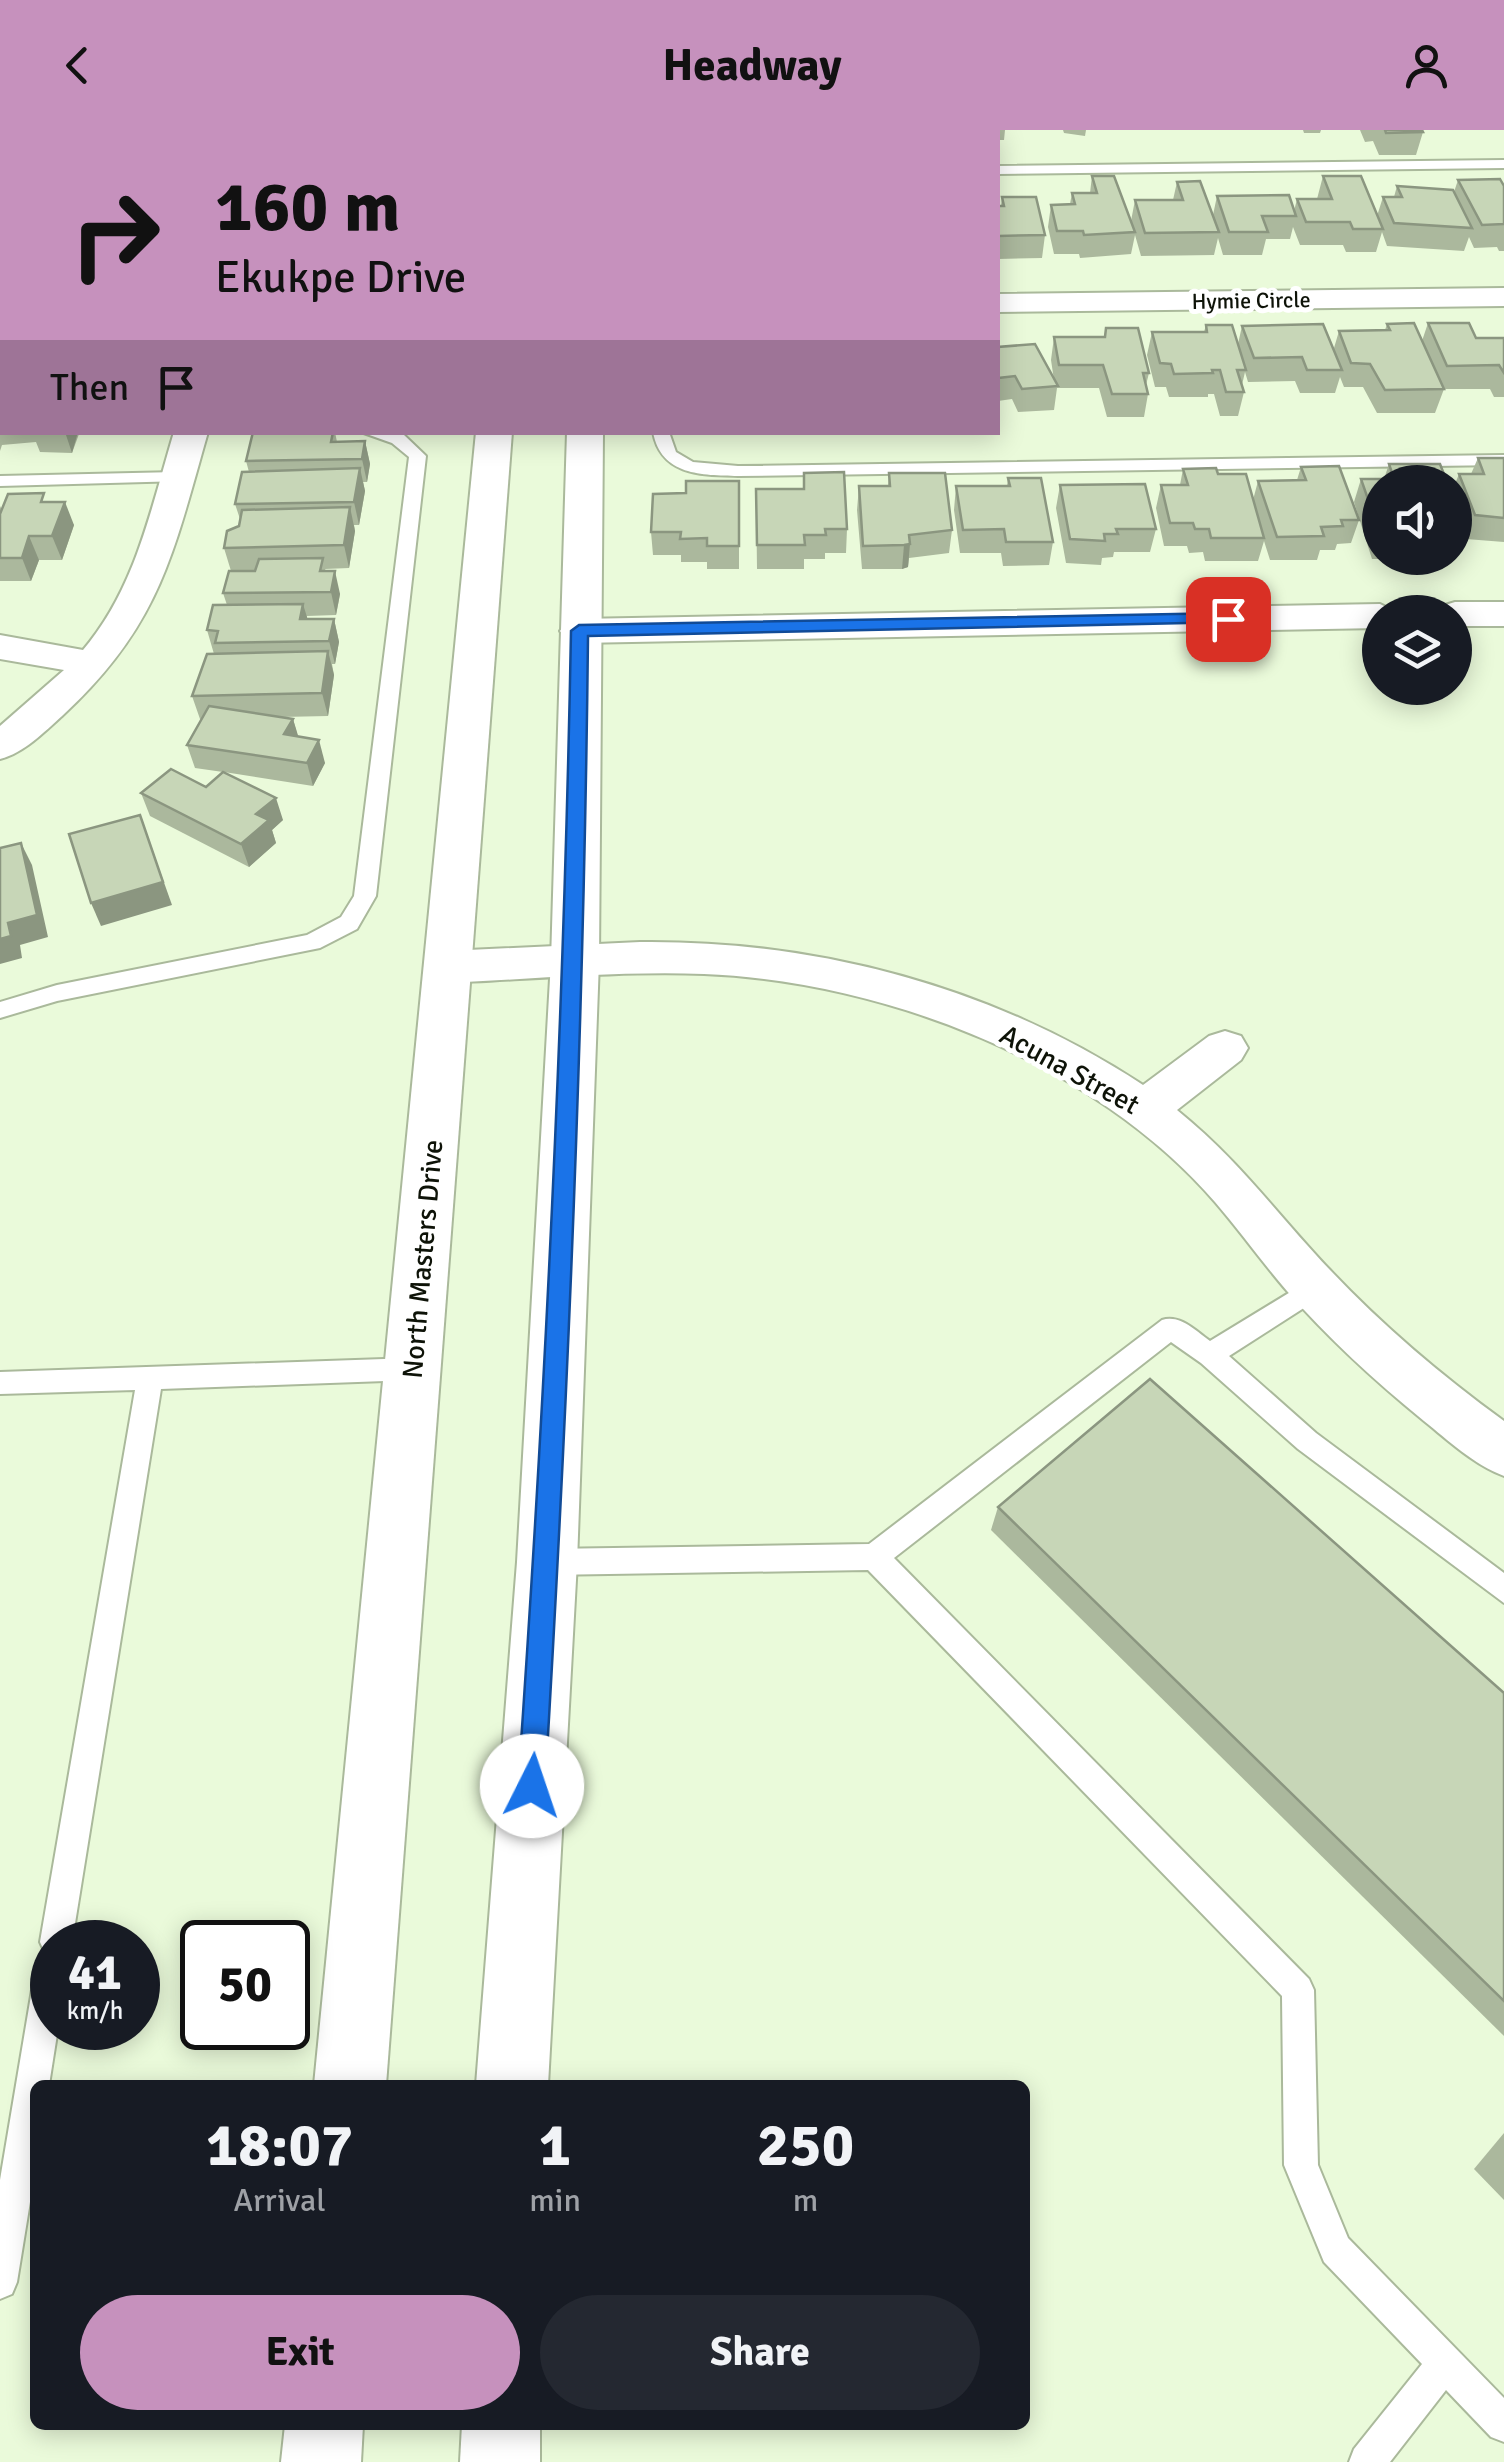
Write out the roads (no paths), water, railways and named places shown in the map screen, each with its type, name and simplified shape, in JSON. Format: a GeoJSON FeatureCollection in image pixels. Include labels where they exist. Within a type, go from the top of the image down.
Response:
{"type":"FeatureCollection","features":[{"type":"Feature","properties":{"kind":"main road","name":"North Masters Drive"},"geometry":{"type":"LineString","coordinates":[[350,2080],[494,435]]}},
{"type":"Feature","properties":{"kind":"main road"},"geometry":{"type":"LineString","coordinates":[[512,2080],[547,1562],[575,961],[585,435]]}},
{"type":"Feature","properties":{"kind":"main road"},"geometry":{"type":"LineString","coordinates":[[320,2462],[323,2430]]}},
{"type":"Feature","properties":{"kind":"main road"},"geometry":{"type":"LineString","coordinates":[[500,2430],[500,2462]]}},
{"type":"Feature","properties":{"kind":"street","name":"Hymie Circle"},"geometry":{"type":"LineString","coordinates":[[1000,303],[1504,296]]}},
{"type":"Feature","properties":{"kind":"street"},"geometry":{"type":"LineString","coordinates":[[0,746],[39,717],[124,620],[148,575],[190,435]]}},
{"type":"Feature","properties":{"kind":"street"},"geometry":{"type":"LineString","coordinates":[[1472,614],[1504,614]]}},
{"type":"Feature","properties":{"kind":"street"},"geometry":{"type":"LineString","coordinates":[[579,631],[1362,616]]}},
{"type":"Feature","properties":{"kind":"street"},"geometry":{"type":"LineString","coordinates":[[0,647],[90,663]]}},
{"type":"Feature","properties":{"kind":"street","name":"Acuna Street"},"geometry":{"type":"LineString","coordinates":[[448,967],[707,958],[805,971],[912,994],[1038,1044],[1145,1109],[1204,1159],[1315,1288],[1430,1397],[1504,1452]]}},
{"type":"Feature","properties":{"kind":"street"},"geometry":{"type":"LineString","coordinates":[[1145,1109],[1225,1048]]}},
{"type":"Feature","properties":{"kind":"lane"},"geometry":{"type":"LineString","coordinates":[[1000,170],[1504,164]]}},
{"type":"Feature","properties":{"kind":"lane"},"geometry":{"type":"LineString","coordinates":[[0,1010],[57,993],[312,942],[349,923],[365,896],[418,456],[398,439],[381,435]]}},
{"type":"Feature","properties":{"kind":"lane"},"geometry":{"type":"LineString","coordinates":[[661,435],[662,448],[670,459],[696,468],[738,470],[1504,460]]}},
{"type":"Feature","properties":{"kind":"lane"},"geometry":{"type":"LineString","coordinates":[[0,481],[177,477]]}},
{"type":"Feature","properties":{"kind":"lane"},"geometry":{"type":"LineString","coordinates":[[1210,1355],[1315,1288]]}},
{"type":"Feature","properties":{"kind":"lane"},"geometry":{"type":"LineString","coordinates":[[547,1562],[874,1556],[1170,1328],[1210,1355],[1307,1441],[1504,1590]]}},
{"type":"Feature","properties":{"kind":"lane"},"geometry":{"type":"LineString","coordinates":[[0,1383],[413,1369]]}},
{"type":"Feature","properties":{"kind":"lane"},"geometry":{"type":"LineString","coordinates":[[60,1920],[150,1377]]}},
{"type":"Feature","properties":{"kind":"lane"},"geometry":{"type":"LineString","coordinates":[[874,1556],[1298,1990],[1301,2165],[1336,2250],[1504,2424]]}},
{"type":"Feature","properties":{"kind":"lane"},"geometry":{"type":"LineString","coordinates":[[33,2080],[38,2050]]}},
{"type":"Feature","properties":{"kind":"lane"},"geometry":{"type":"LineString","coordinates":[[0,2282],[30,2100]]}},
{"type":"Feature","properties":{"kind":"lane"},"geometry":{"type":"LineString","coordinates":[[1367,2462],[1446,2362]]}}]}
